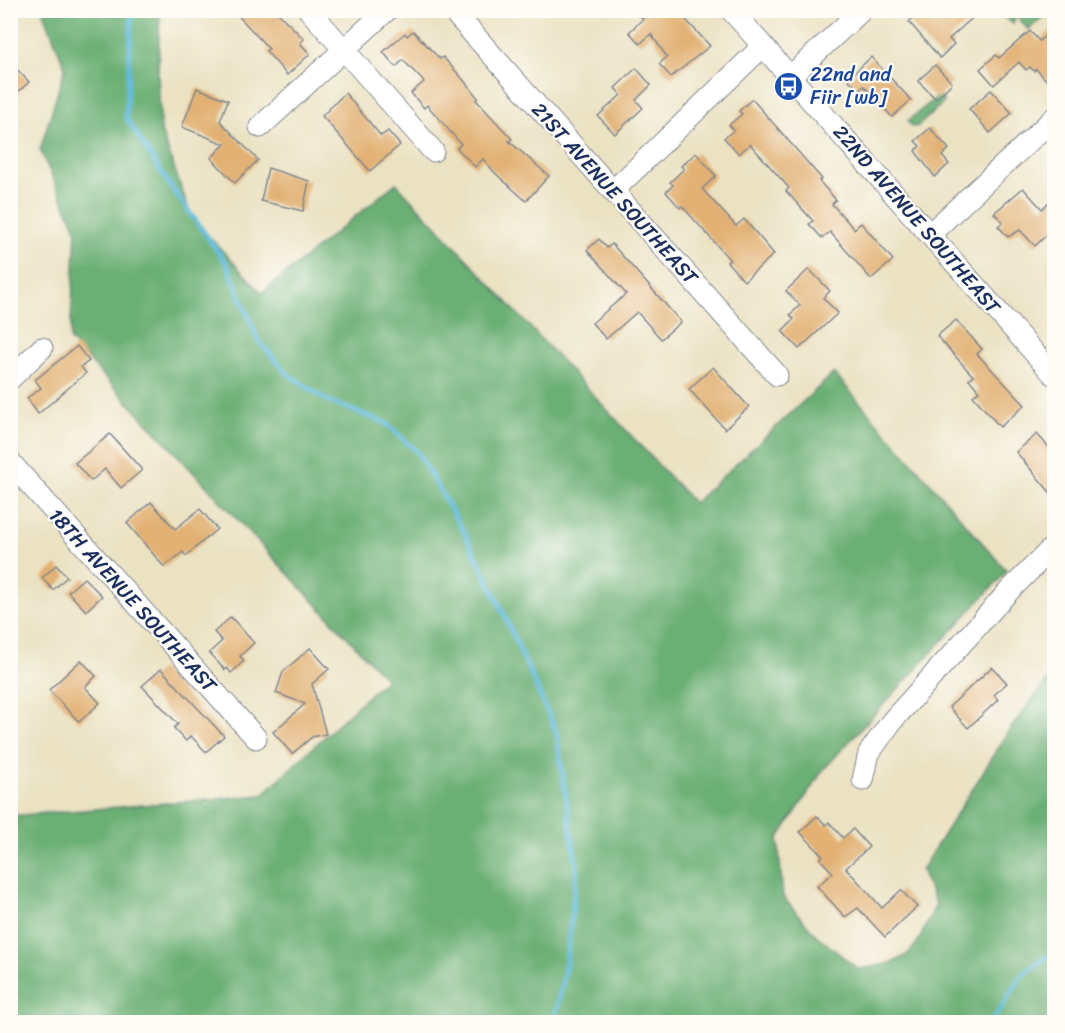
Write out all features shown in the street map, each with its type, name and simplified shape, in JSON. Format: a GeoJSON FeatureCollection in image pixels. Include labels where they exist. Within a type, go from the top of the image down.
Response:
{"type":"FeatureCollection","features":[{"type":"Feature","properties":{"kind":"street"},"geometry":{"type":"LineString","coordinates":[[309,10],[433,151]]}},
{"type":"Feature","properties":{"kind":"street"},"geometry":{"type":"LineString","coordinates":[[260,127],[387,10]]}},
{"type":"Feature","properties":{"kind":"street","name":"21ST AVENUE SOUTHEAST"},"geometry":{"type":"LineString","coordinates":[[452,10],[777,375]]}},
{"type":"Feature","properties":{"kind":"street","name":"22ND AVENUE SOUTHEAST"},"geometry":{"type":"LineString","coordinates":[[731,10],[1054,375]]}},
{"type":"Feature","properties":{"kind":"street"},"geometry":{"type":"LineString","coordinates":[[791,76],[862,10]]}},
{"type":"Feature","properties":{"kind":"street"},"geometry":{"type":"LineString","coordinates":[[613,191],[763,46]]}},
{"type":"Feature","properties":{"kind":"street"},"geometry":{"type":"LineString","coordinates":[[931,234],[1054,118]]}},
{"type":"Feature","properties":{"kind":"street"},"geometry":{"type":"LineString","coordinates":[[10,379],[42,348]]}},
{"type":"Feature","properties":{"kind":"street","name":"18TH AVENUE SOUTHEAST"},"geometry":{"type":"LineString","coordinates":[[10,462],[256,738]]}},
{"type":"Feature","properties":{"kind":"street"},"geometry":{"type":"LineString","coordinates":[[863,780],[869,753],[892,721],[1009,591],[1054,546]]}},
{"type":"Feature","properties":{"kind":"green space"},"geometry":{"type":"Polygon","coordinates":[[[1001,10],[1050,11],[1028,30],[1016,15],[1013,24],[1001,15],[1001,10]]]}},
{"type":"Feature","properties":{"kind":"green space"},"geometry":{"type":"Polygon","coordinates":[[[43,11],[160,11],[158,75],[161,131],[192,218],[262,293],[396,183],[694,503],[834,373],[1007,571],[823,770],[778,839],[783,897],[816,935],[858,969],[891,962],[910,952],[922,934],[936,904],[921,870],[1013,725],[1054,672],[1054,1022],[11,1022],[11,816],[262,795],[386,679],[70,340],[76,229],[40,150],[65,68],[43,11]]]}},
{"type":"Feature","properties":{"kind":"green space"},"geometry":{"type":"Polygon","coordinates":[[[939,95],[944,102],[918,126],[912,127],[908,121],[939,95]]]}},
{"type":"Feature","properties":{"kind":"building"},"geometry":{"type":"Polygon","coordinates":[[[233,10],[275,10],[304,39],[300,43],[310,54],[287,75],[266,51],[269,49],[233,10]]]}},
{"type":"Feature","properties":{"kind":"building"},"geometry":{"type":"Polygon","coordinates":[[[635,10],[677,10],[710,46],[671,77],[659,64],[667,57],[651,34],[640,44],[629,32],[643,19],[635,10]]]}},
{"type":"Feature","properties":{"kind":"building"},"geometry":{"type":"Polygon","coordinates":[[[921,10],[981,10],[949,39],[954,44],[940,58],[909,22],[921,10]]]}},
{"type":"Feature","properties":{"kind":"building"},"geometry":{"type":"Polygon","coordinates":[[[1054,28],[1054,74],[1047,81],[1036,69],[1034,71],[1030,67],[1026,70],[1019,62],[994,85],[980,69],[996,55],[999,58],[1030,31],[1039,41],[1054,28]]]}},
{"type":"Feature","properties":{"kind":"building"},"geometry":{"type":"Polygon","coordinates":[[[413,31],[440,59],[443,57],[461,77],[478,98],[476,100],[512,139],[509,141],[549,176],[526,201],[483,159],[475,167],[457,148],[461,144],[427,105],[424,108],[411,93],[424,82],[403,60],[396,67],[383,52],[405,33],[407,36],[413,31]]]}},
{"type":"Feature","properties":{"kind":"building"},"geometry":{"type":"Polygon","coordinates":[[[871,57],[911,100],[892,117],[864,86],[859,90],[848,79],[871,57]]]}},
{"type":"Feature","properties":{"kind":"building"},"geometry":{"type":"Polygon","coordinates":[[[10,62],[29,82],[10,99],[10,62]]]}},
{"type":"Feature","properties":{"kind":"building"},"geometry":{"type":"Polygon","coordinates":[[[935,65],[952,83],[936,99],[918,81],[935,65]]]}},
{"type":"Feature","properties":{"kind":"building"},"geometry":{"type":"Polygon","coordinates":[[[636,68],[651,85],[636,100],[643,108],[615,134],[598,116],[621,95],[615,88],[636,68]]]}},
{"type":"Feature","properties":{"kind":"building"},"geometry":{"type":"Polygon","coordinates":[[[197,88],[228,100],[220,121],[258,160],[235,183],[211,158],[225,144],[182,127],[197,88]]]}},
{"type":"Feature","properties":{"kind":"building"},"geometry":{"type":"Polygon","coordinates":[[[991,90],[1012,113],[990,133],[969,109],[991,90]]]}},
{"type":"Feature","properties":{"kind":"building"},"geometry":{"type":"Polygon","coordinates":[[[345,93],[381,136],[388,131],[400,145],[370,171],[322,116],[345,93]]]}},
{"type":"Feature","properties":{"kind":"building"},"geometry":{"type":"Polygon","coordinates":[[[752,99],[822,179],[819,181],[836,200],[832,204],[854,229],[861,223],[893,260],[871,279],[830,232],[822,238],[809,224],[813,221],[786,191],[789,188],[750,144],[739,154],[724,138],[734,130],[729,125],[742,114],[739,111],[752,99]]]}},
{"type":"Feature","properties":{"kind":"building"},"geometry":{"type":"Polygon","coordinates":[[[930,128],[949,149],[942,156],[949,164],[935,177],[915,151],[920,146],[915,141],[930,128]]]}},
{"type":"Feature","properties":{"kind":"building"},"geometry":{"type":"Polygon","coordinates":[[[696,153],[716,176],[702,189],[736,226],[744,219],[774,254],[744,281],[727,262],[730,260],[682,206],[680,208],[666,192],[673,185],[670,182],[684,169],[681,166],[696,153]]]}},
{"type":"Feature","properties":{"kind":"building"},"geometry":{"type":"Polygon","coordinates":[[[268,168],[309,181],[303,211],[261,201],[268,168]]]}},
{"type":"Feature","properties":{"kind":"building"},"geometry":{"type":"Polygon","coordinates":[[[1023,188],[1042,209],[1054,197],[1054,228],[1035,246],[1020,230],[1008,237],[998,226],[1003,222],[994,213],[1023,188]]]}},
{"type":"Feature","properties":{"kind":"building"},"geometry":{"type":"Polygon","coordinates":[[[599,239],[607,248],[612,244],[681,322],[661,339],[637,312],[606,339],[592,323],[626,294],[587,250],[599,239]]]}},
{"type":"Feature","properties":{"kind":"building"},"geometry":{"type":"Polygon","coordinates":[[[809,269],[830,291],[823,298],[838,313],[799,349],[782,331],[794,319],[790,315],[800,305],[786,291],[809,269]]]}},
{"type":"Feature","properties":{"kind":"building"},"geometry":{"type":"Polygon","coordinates":[[[956,320],[982,349],[977,354],[1025,405],[1000,427],[973,396],[979,391],[969,379],[973,376],[937,336],[956,320]]]}},
{"type":"Feature","properties":{"kind":"building"},"geometry":{"type":"Polygon","coordinates":[[[77,346],[89,361],[81,367],[86,373],[38,414],[27,398],[41,388],[35,380],[77,346]]]}},
{"type":"Feature","properties":{"kind":"building"},"geometry":{"type":"Polygon","coordinates":[[[713,367],[749,407],[725,429],[689,389],[713,367]]]}},
{"type":"Feature","properties":{"kind":"building"},"geometry":{"type":"Polygon","coordinates":[[[110,434],[142,470],[121,488],[105,469],[91,481],[75,463],[110,434]]]}},
{"type":"Feature","properties":{"kind":"building"},"geometry":{"type":"Polygon","coordinates":[[[1037,434],[1054,453],[1054,497],[1016,452],[1037,434]]]}},
{"type":"Feature","properties":{"kind":"building"},"geometry":{"type":"Polygon","coordinates":[[[151,502],[175,529],[200,509],[217,529],[186,556],[183,552],[164,567],[127,523],[151,502]]]}},
{"type":"Feature","properties":{"kind":"building"},"geometry":{"type":"Polygon","coordinates":[[[56,565],[67,577],[53,590],[42,578],[56,565]]]}},
{"type":"Feature","properties":{"kind":"building"},"geometry":{"type":"Polygon","coordinates":[[[84,578],[102,596],[86,611],[68,592],[84,578]]]}},
{"type":"Feature","properties":{"kind":"building"},"geometry":{"type":"Polygon","coordinates":[[[231,617],[254,643],[240,656],[244,661],[231,673],[227,668],[225,670],[209,653],[222,641],[214,632],[231,617]]]}},
{"type":"Feature","properties":{"kind":"building"},"geometry":{"type":"Polygon","coordinates":[[[310,648],[329,669],[312,684],[326,734],[312,737],[292,754],[273,732],[305,704],[276,693],[283,672],[310,648]]]}},
{"type":"Feature","properties":{"kind":"building"},"geometry":{"type":"Polygon","coordinates":[[[81,660],[96,676],[85,687],[100,703],[79,722],[49,690],[81,660]]]}},
{"type":"Feature","properties":{"kind":"building"},"geometry":{"type":"Polygon","coordinates":[[[992,667],[1007,683],[994,695],[998,700],[968,728],[949,707],[992,667]]]}},
{"type":"Feature","properties":{"kind":"building"},"geometry":{"type":"Polygon","coordinates":[[[161,669],[224,736],[206,752],[191,736],[186,741],[174,728],[178,724],[142,686],[161,669]]]}},
{"type":"Feature","properties":{"kind":"building"},"geometry":{"type":"Polygon","coordinates":[[[817,816],[826,825],[829,822],[843,838],[853,829],[869,847],[846,868],[882,908],[901,890],[917,907],[885,937],[858,908],[845,917],[817,886],[833,873],[820,859],[823,856],[800,832],[817,816]]]}},
{"type":"Feature","properties":{"kind":"waterway"},"geometry":{"type":"LineString","coordinates":[[132,10],[126,118],[169,184],[227,264],[258,340],[288,374],[326,400],[386,423],[418,453],[464,532],[497,599],[556,731],[577,869],[566,964],[554,1022]]}},
{"type":"Feature","properties":{"kind":"waterway"},"geometry":{"type":"LineString","coordinates":[[992,1022],[1022,975],[1054,952]]}},
{"type":"Feature","properties":{"kind":"place","name":"22nd and Fiir [wb]"},"geometry":{"type":"Point","coordinates":[789,86]}}]}
